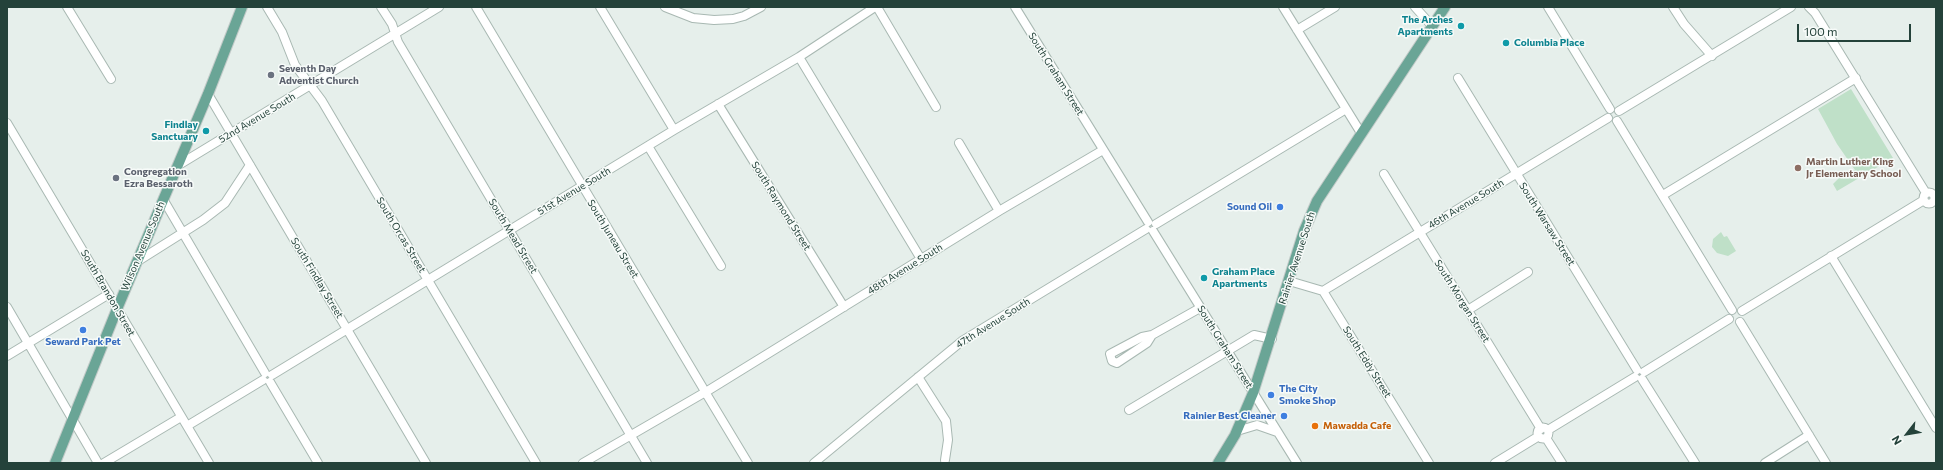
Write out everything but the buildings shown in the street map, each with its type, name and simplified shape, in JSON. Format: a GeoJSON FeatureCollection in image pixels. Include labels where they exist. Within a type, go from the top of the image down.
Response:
{"type":"FeatureCollection","features":[{"type":"Feature","properties":{"kind":"main road","name":"Wilson Avenue South"},"geometry":{"type":"LineString","coordinates":[[55,463],[117,308],[208,94],[242,7]]}},
{"type":"Feature","properties":{"kind":"main road","name":"Rainier Avenue South"},"geometry":{"type":"LineString","coordinates":[[1218,463],[1237,431],[1253,393],[1272,339],[1304,231],[1314,207],[1360,133],[1445,7]]}},
{"type":"Feature","properties":{"kind":"street"},"geometry":{"type":"LineString","coordinates":[[68,7],[111,80]]}},
{"type":"Feature","properties":{"kind":"street","name":"South Orcas Street"},"geometry":{"type":"LineString","coordinates":[[267,7],[282,32],[296,65],[322,101],[536,463]]}},
{"type":"Feature","properties":{"kind":"street","name":"South Mead Street"},"geometry":{"type":"LineString","coordinates":[[381,7],[402,48],[647,463]]}},
{"type":"Feature","properties":{"kind":"street","name":"52nd Avenue South"},"geometry":{"type":"LineString","coordinates":[[177,166],[439,7]]}},
{"type":"Feature","properties":{"kind":"street","name":"South Juneau Street"},"geometry":{"type":"LineString","coordinates":[[476,7],[748,463]]}},
{"type":"Feature","properties":{"kind":"street"},"geometry":{"type":"LineString","coordinates":[[600,7],[674,130]]}},
{"type":"Feature","properties":{"kind":"street"},"geometry":{"type":"LineString","coordinates":[[665,7],[693,18],[714,20],[733,19],[744,16],[761,7]]}},
{"type":"Feature","properties":{"kind":"street"},"geometry":{"type":"LineString","coordinates":[[876,7],[936,107]]}},
{"type":"Feature","properties":{"kind":"street","name":"51st Avenue South"},"geometry":{"type":"LineString","coordinates":[[187,426],[674,130],[799,57],[876,7]]}},
{"type":"Feature","properties":{"kind":"street","name":"South Graham Street"},"geometry":{"type":"LineString","coordinates":[[1015,7],[1297,463]]}},
{"type":"Feature","properties":{"kind":"street"},"geometry":{"type":"LineString","coordinates":[[1283,7],[1360,133]]}},
{"type":"Feature","properties":{"kind":"street"},"geometry":{"type":"LineString","coordinates":[[1298,30],[1335,7]]}},
{"type":"Feature","properties":{"kind":"street"},"geometry":{"type":"LineString","coordinates":[[1415,7],[1432,26]]}},
{"type":"Feature","properties":{"kind":"street"},"geometry":{"type":"LineString","coordinates":[[1548,7],[1610,109]]}},
{"type":"Feature","properties":{"kind":"street"},"geometry":{"type":"LineString","coordinates":[[1673,7],[1684,24],[1712,56]]}},
{"type":"Feature","properties":{"kind":"street"},"geometry":{"type":"LineString","coordinates":[[1619,111],[1791,7]]}},
{"type":"Feature","properties":{"kind":"street"},"geometry":{"type":"LineString","coordinates":[[1809,7],[1815,13],[1856,78],[1930,197],[1936,210]]}},
{"type":"Feature","properties":{"kind":"street"},"geometry":{"type":"LineString","coordinates":[[799,57],[921,259]]}},
{"type":"Feature","properties":{"kind":"street","name":"South Warsaw Street"},"geometry":{"type":"LineString","coordinates":[[1458,78],[1695,463]]}},
{"type":"Feature","properties":{"kind":"street"},"geometry":{"type":"LineString","coordinates":[[1663,195],[1856,78]]}},
{"type":"Feature","properties":{"kind":"street","name":"South Findlay Street"},"geometry":{"type":"LineString","coordinates":[[208,94],[426,463]]}},
{"type":"Feature","properties":{"kind":"street","name":"South Raymond Street"},"geometry":{"type":"LineString","coordinates":[[718,104],[844,308]]}},
{"type":"Feature","properties":{"kind":"street"},"geometry":{"type":"LineString","coordinates":[[1610,109],[1616,108],[1619,111]]}},
{"type":"Feature","properties":{"kind":"street","name":"47th Avenue South"},"geometry":{"type":"LineString","coordinates":[[814,463],[962,341],[1346,109]]}},
{"type":"Feature","properties":{"kind":"street"},"geometry":{"type":"LineString","coordinates":[[1610,109],[1608,118],[1612,121],[1617,121]]}},
{"type":"Feature","properties":{"kind":"street"},"geometry":{"type":"LineString","coordinates":[[1617,121],[1620,115],[1619,111]]}},
{"type":"Feature","properties":{"kind":"street","name":"46th Avenue South"},"geometry":{"type":"LineString","coordinates":[[1324,291],[1608,118]]}},
{"type":"Feature","properties":{"kind":"street"},"geometry":{"type":"LineString","coordinates":[[1617,121],[1732,310]]}},
{"type":"Feature","properties":{"kind":"street","name":"South Brandon Street"},"geometry":{"type":"LineString","coordinates":[[7,124],[209,463]]}},
{"type":"Feature","properties":{"kind":"street"},"geometry":{"type":"LineString","coordinates":[[959,143],[999,211]]}},
{"type":"Feature","properties":{"kind":"street"},"geometry":{"type":"LineString","coordinates":[[648,146],[721,266]]}},
{"type":"Feature","properties":{"kind":"street","name":"48th Avenue South"},"geometry":{"type":"LineString","coordinates":[[583,463],[705,392],[844,308],[999,211],[1103,150]]}},
{"type":"Feature","properties":{"kind":"street"},"geometry":{"type":"LineString","coordinates":[[138,260],[183,233],[225,203],[250,165]]}},
{"type":"Feature","properties":{"kind":"street","name":"South Morgan Street"},"geometry":{"type":"LineString","coordinates":[[1384,174],[1562,463]]}},
{"type":"Feature","properties":{"kind":"street"},"geometry":{"type":"LineString","coordinates":[[1732,310],[1738,309],[1742,311],[1930,197]]}},
{"type":"Feature","properties":{"kind":"street"},"geometry":{"type":"LineString","coordinates":[[162,200],[183,233],[318,463]]}},
{"type":"Feature","properties":{"kind":"street"},"geometry":{"type":"LineString","coordinates":[[1832,256],[1936,428]]}},
{"type":"Feature","properties":{"kind":"street"},"geometry":{"type":"LineString","coordinates":[[1468,310],[1528,272]]}},
{"type":"Feature","properties":{"kind":"street"},"geometry":{"type":"LineString","coordinates":[[1289,280],[1324,291]]}},
{"type":"Feature","properties":{"kind":"street","name":"South Eddy Street"},"geometry":{"type":"LineString","coordinates":[[1324,291],[1429,463]]}},
{"type":"Feature","properties":{"kind":"street"},"geometry":{"type":"LineString","coordinates":[[7,356],[109,294]]}},
{"type":"Feature","properties":{"kind":"street"},"geometry":{"type":"LineString","coordinates":[[7,307],[98,463]]}},
{"type":"Feature","properties":{"kind":"street"},"geometry":{"type":"LineString","coordinates":[[1152,335],[1147,343],[1117,363],[1112,361],[1110,354],[1142,337],[1152,335],[1200,308]]}},
{"type":"Feature","properties":{"kind":"street"},"geometry":{"type":"LineString","coordinates":[[1732,310],[1729,315],[1730,319],[1734,323],[1740,322]]}},
{"type":"Feature","properties":{"kind":"street"},"geometry":{"type":"LineString","coordinates":[[1740,322],[1743,318],[1742,311]]}},
{"type":"Feature","properties":{"kind":"street"},"geometry":{"type":"LineString","coordinates":[[1495,463],[1730,319]]}},
{"type":"Feature","properties":{"kind":"street"},"geometry":{"type":"LineString","coordinates":[[1740,322],[1826,463]]}},
{"type":"Feature","properties":{"kind":"street"},"geometry":{"type":"LineString","coordinates":[[1129,410],[1254,334],[1272,339]]}},
{"type":"Feature","properties":{"kind":"street"},"geometry":{"type":"LineString","coordinates":[[918,377],[946,421],[948,440],[945,460]]}},
{"type":"Feature","properties":{"kind":"street"},"geometry":{"type":"LineString","coordinates":[[104,463],[181,417]]}},
{"type":"Feature","properties":{"kind":"street"},"geometry":{"type":"LineString","coordinates":[[1237,431],[1257,425],[1278,432]]}},
{"type":"Feature","properties":{"kind":"street"},"geometry":{"type":"LineString","coordinates":[[1765,463],[1809,435]]}},
{"type":"Feature","properties":{"kind":"green space"},"geometry":{"type":"Polygon","coordinates":[[[1851,89],[1893,158],[1837,191],[1833,184],[1842,175],[1855,170],[1837,144],[1818,109],[1851,89]]]}},
{"type":"Feature","properties":{"kind":"green space"},"geometry":{"type":"Polygon","coordinates":[[[1721,232],[1724,237],[1727,236],[1736,251],[1728,256],[1717,253],[1712,247],[1713,239],[1721,232]]]}},
{"type":"Feature","properties":{"kind":"place","name":"The Arches Apartments"},"geometry":{"type":"Point","coordinates":[1461,26]}},
{"type":"Feature","properties":{"kind":"place","name":"Columbia Place"},"geometry":{"type":"Point","coordinates":[1506,43]}},
{"type":"Feature","properties":{"kind":"place","name":"Seventh Day Adventist Church"},"geometry":{"type":"Point","coordinates":[271,75]}},
{"type":"Feature","properties":{"kind":"place","name":"Findlay Sanctuary"},"geometry":{"type":"Point","coordinates":[206,131]}},
{"type":"Feature","properties":{"kind":"place","name":"Martin Luther King Jr Elementary School"},"geometry":{"type":"Point","coordinates":[1798,168]}},
{"type":"Feature","properties":{"kind":"place","name":"Congregation Ezra Bessaroth"},"geometry":{"type":"Point","coordinates":[116,178]}},
{"type":"Feature","properties":{"kind":"place","name":"Sound Oil"},"geometry":{"type":"Point","coordinates":[1280,207]}},
{"type":"Feature","properties":{"kind":"place","name":"Graham Place Apartments"},"geometry":{"type":"Point","coordinates":[1204,278]}},
{"type":"Feature","properties":{"kind":"place","name":"Seward Park Pet"},"geometry":{"type":"Point","coordinates":[83,330]}},
{"type":"Feature","properties":{"kind":"place","name":"The City Smoke Shop"},"geometry":{"type":"Point","coordinates":[1271,395]}},
{"type":"Feature","properties":{"kind":"place","name":"Rainier Best Cleaner"},"geometry":{"type":"Point","coordinates":[1284,416]}},
{"type":"Feature","properties":{"kind":"place","name":"Mawadda Cafe"},"geometry":{"type":"Point","coordinates":[1315,426]}}]}
